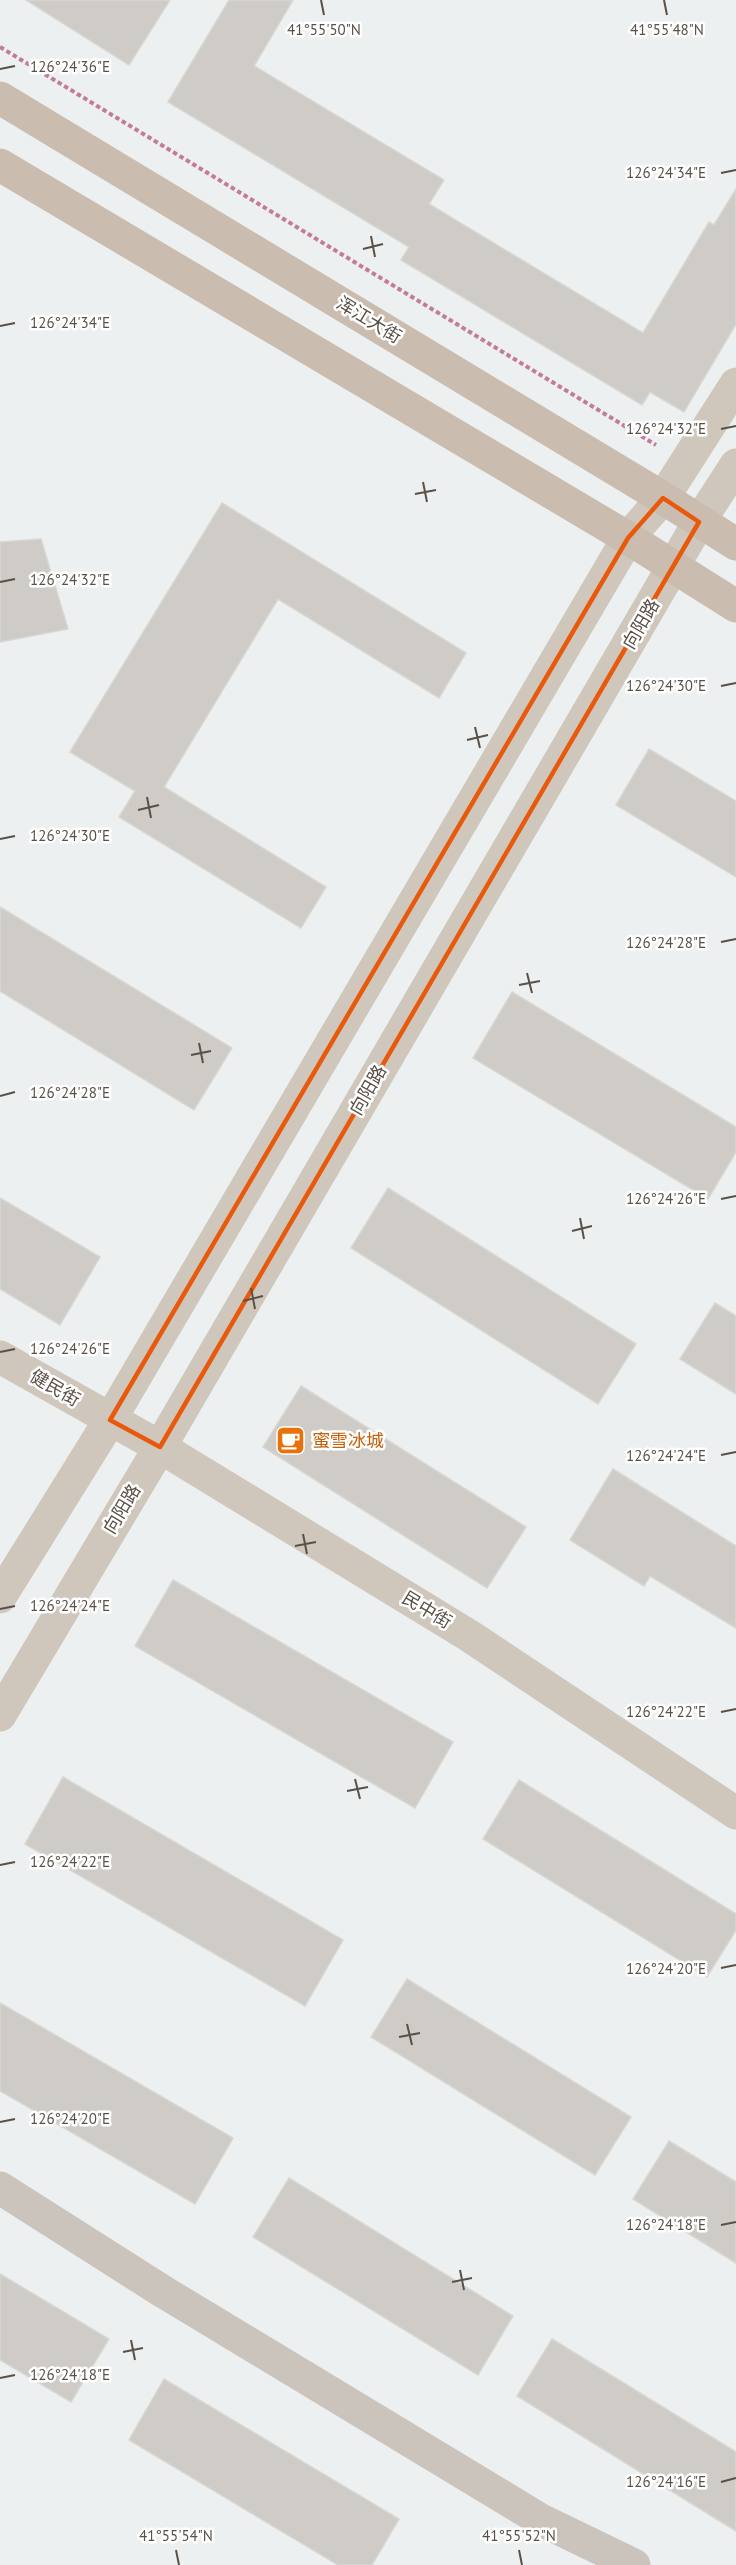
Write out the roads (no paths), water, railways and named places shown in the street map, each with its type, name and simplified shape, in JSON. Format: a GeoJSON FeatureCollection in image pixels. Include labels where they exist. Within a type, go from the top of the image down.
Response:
{"type":"FeatureCollection","features":[{"type":"Feature","properties":{"kind":"main road","name":"浑江大街"},"geometry":{"type":"LineString","coordinates":[[0,98],[736,544]]}},
{"type":"Feature","properties":{"kind":"main road"},"geometry":{"type":"LineString","coordinates":[[0,165],[628,538],[736,606]]}},
{"type":"Feature","properties":{"kind":"main road"},"geometry":{"type":"LineString","coordinates":[[0,1597],[110,1420],[628,538],[663,498],[736,384]]}},
{"type":"Feature","properties":{"kind":"main road","name":"向阳路"},"geometry":{"type":"LineString","coordinates":[[0,1715],[160,1447],[699,522],[736,465]]}},
{"type":"Feature","properties":{"kind":"main road","name":"健民街"},"geometry":{"type":"LineString","coordinates":[[0,1357],[110,1420]]}},
{"type":"Feature","properties":{"kind":"main road","name":"民中街"},"geometry":{"type":"LineString","coordinates":[[110,1420],[160,1447],[468,1635],[736,1813]]}},
{"type":"Feature","properties":{"kind":"street"},"geometry":{"type":"LineString","coordinates":[[0,2188],[162,2291],[531,2514],[634,2565]]}},
{"type":"Feature","properties":{"kind":"place","name":"蜜雪冰城"},"geometry":{"type":"Point","coordinates":[291,1441]}}]}
